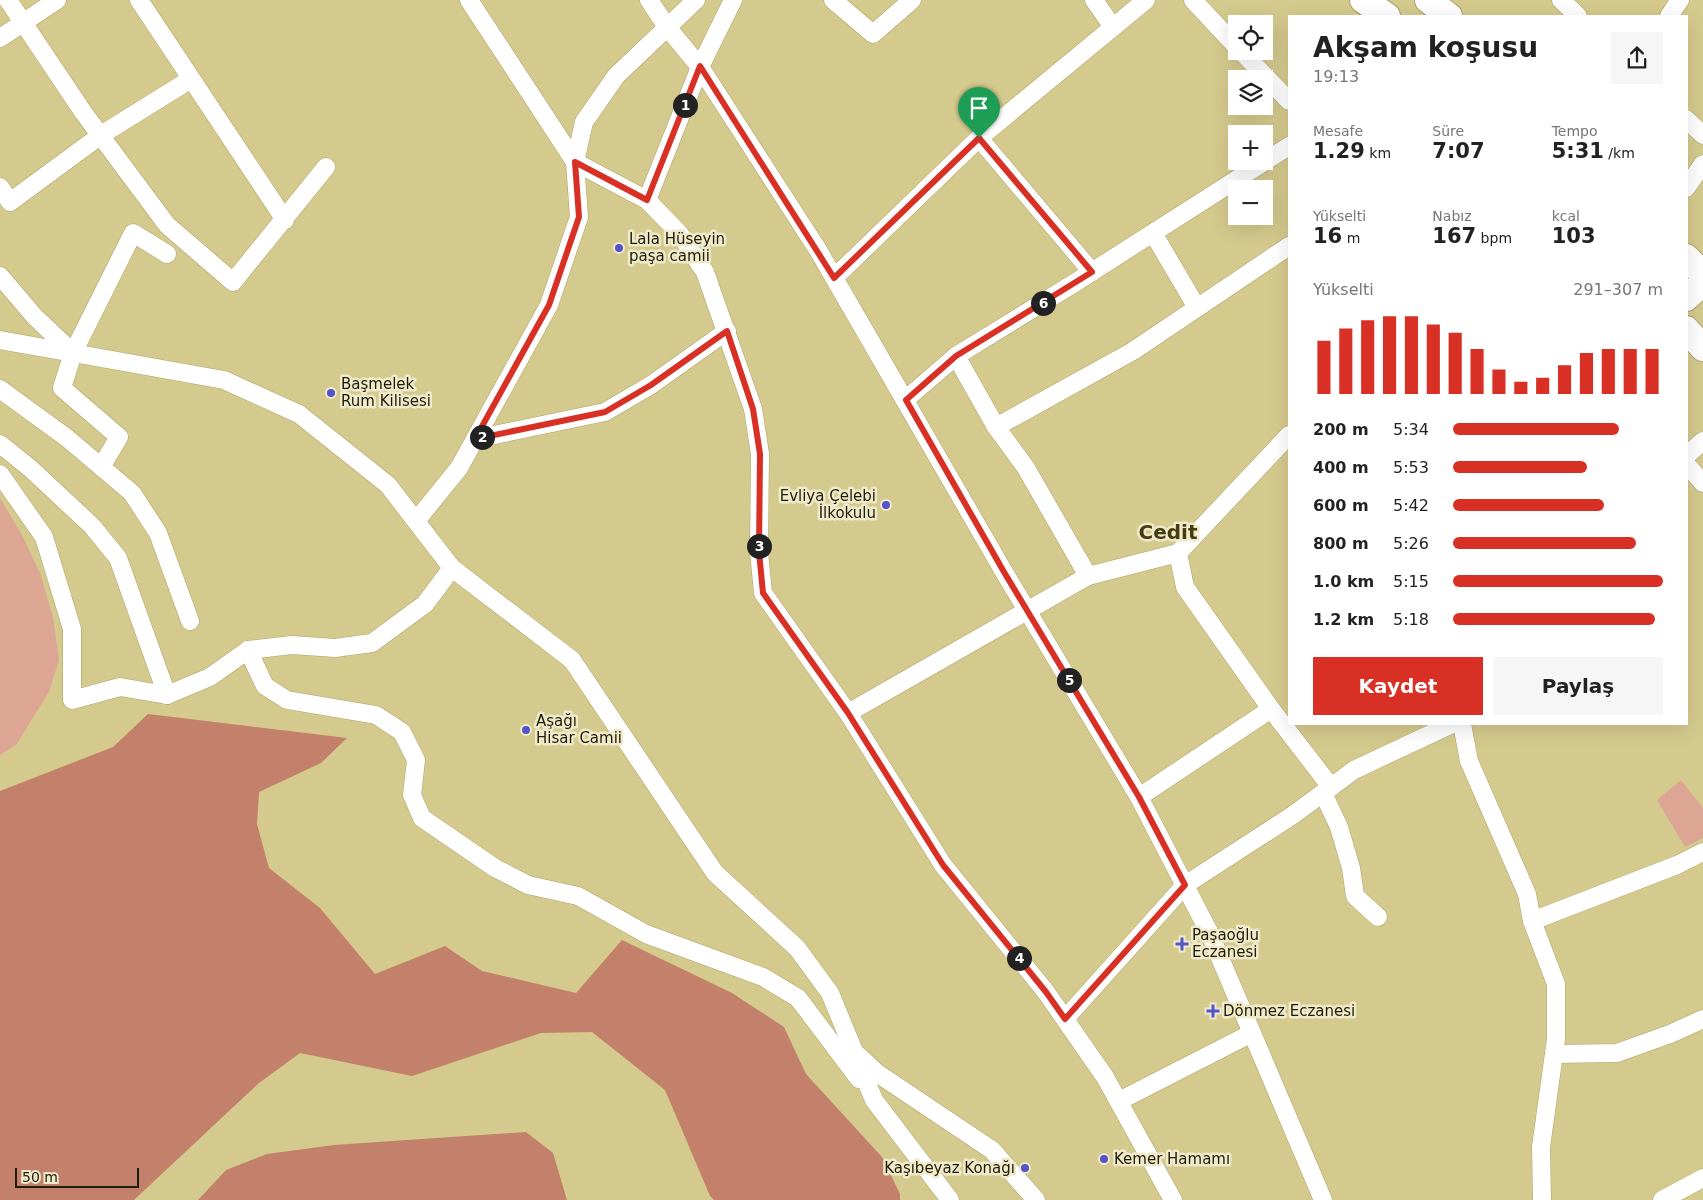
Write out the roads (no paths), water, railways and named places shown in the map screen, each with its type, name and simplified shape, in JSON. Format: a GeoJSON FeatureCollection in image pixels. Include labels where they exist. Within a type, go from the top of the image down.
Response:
{"type":"FeatureCollection","features":[{"type":"Feature","properties":{"kind":"main road"},"geometry":{"type":"LineString","coordinates":[[1363,0],[1386,15]]}},
{"type":"Feature","properties":{"kind":"main road"},"geometry":{"type":"LineString","coordinates":[[1428,0],[1448,15]]}},
{"type":"Feature","properties":{"kind":"main road"},"geometry":{"type":"LineString","coordinates":[[1688,259],[1703,274]]}},
{"type":"Feature","properties":{"kind":"main road"},"geometry":{"type":"LineString","coordinates":[[1688,296],[1703,283]]}},
{"type":"Feature","properties":{"kind":"main road"},"geometry":{"type":"LineString","coordinates":[[1688,331],[1703,348]]}},
{"type":"Feature","properties":{"kind":"street"},"geometry":{"type":"LineString","coordinates":[[8,0],[101,135],[167,225],[233,282],[326,167]]}},
{"type":"Feature","properties":{"kind":"street"},"geometry":{"type":"LineString","coordinates":[[0,38],[57,0]]}},
{"type":"Feature","properties":{"kind":"street"},"geometry":{"type":"LineString","coordinates":[[139,0],[285,220]]}},
{"type":"Feature","properties":{"kind":"street"},"geometry":{"type":"LineString","coordinates":[[469,0],[575,162],[647,200],[679,233],[705,272],[753,409],[760,454],[759,552],[763,593],[848,713],[943,865],[1046,992],[1065,1019],[1119,1101],[1173,1200]]}},
{"type":"Feature","properties":{"kind":"street"},"geometry":{"type":"LineString","coordinates":[[649,0],[667,26],[700,66],[834,278],[1139,797],[1209,932],[1323,1200]]}},
{"type":"Feature","properties":{"kind":"street"},"geometry":{"type":"LineString","coordinates":[[416,521],[459,468],[549,305],[579,217],[575,162],[584,122],[616,76],[696,0]]}},
{"type":"Feature","properties":{"kind":"street"},"geometry":{"type":"LineString","coordinates":[[647,200],[700,66],[732,0]]}},
{"type":"Feature","properties":{"kind":"street"},"geometry":{"type":"LineString","coordinates":[[833,0],[874,34],[912,0]]}},
{"type":"Feature","properties":{"kind":"street"},"geometry":{"type":"LineString","coordinates":[[1094,0],[1112,26]]}},
{"type":"Feature","properties":{"kind":"street"},"geometry":{"type":"LineString","coordinates":[[834,278],[979,138],[1112,26],[1146,0]]}},
{"type":"Feature","properties":{"kind":"street"},"geometry":{"type":"LineString","coordinates":[[1193,0],[1228,37]]}},
{"type":"Feature","properties":{"kind":"street"},"geometry":{"type":"LineString","coordinates":[[1561,0],[1577,15]]}},
{"type":"Feature","properties":{"kind":"street"},"geometry":{"type":"LineString","coordinates":[[1670,15],[1680,0]]}},
{"type":"Feature","properties":{"kind":"street"},"geometry":{"type":"LineString","coordinates":[[1250,60],[1288,100]]}},
{"type":"Feature","properties":{"kind":"street"},"geometry":{"type":"LineString","coordinates":[[0,187],[10,202],[101,135],[191,80]]}},
{"type":"Feature","properties":{"kind":"street"},"geometry":{"type":"LineString","coordinates":[[1688,121],[1703,135]]}},
{"type":"Feature","properties":{"kind":"street"},"geometry":{"type":"LineString","coordinates":[[979,138],[1092,272]]}},
{"type":"Feature","properties":{"kind":"street"},"geometry":{"type":"LineString","coordinates":[[906,400],[956,356],[1288,147]]}},
{"type":"Feature","properties":{"kind":"street"},"geometry":{"type":"LineString","coordinates":[[1688,185],[1703,164]]}},
{"type":"Feature","properties":{"kind":"street"},"geometry":{"type":"LineString","coordinates":[[101,467],[119,436],[62,388],[73,353],[134,233],[167,254]]}},
{"type":"Feature","properties":{"kind":"street"},"geometry":{"type":"LineString","coordinates":[[1153,233],[1196,306]]}},
{"type":"Feature","properties":{"kind":"street"},"geometry":{"type":"LineString","coordinates":[[996,427],[1133,350],[1196,306],[1288,247]]}},
{"type":"Feature","properties":{"kind":"street"},"geometry":{"type":"LineString","coordinates":[[0,276],[35,318],[73,353]]}},
{"type":"Feature","properties":{"kind":"street"},"geometry":{"type":"LineString","coordinates":[[475,439],[605,412],[651,385],[727,331]]}},
{"type":"Feature","properties":{"kind":"street"},"geometry":{"type":"LineString","coordinates":[[0,340],[224,380],[299,414],[388,485],[452,568],[572,660],[715,873],[797,948],[825,986],[874,1100]]}},
{"type":"Feature","properties":{"kind":"street"},"geometry":{"type":"LineString","coordinates":[[956,356],[996,427],[1026,468],[1088,576]]}},
{"type":"Feature","properties":{"kind":"street"},"geometry":{"type":"LineString","coordinates":[[0,389],[101,467],[132,494],[158,533],[190,621]]}},
{"type":"Feature","properties":{"kind":"street"},"geometry":{"type":"LineString","coordinates":[[848,713],[1088,576],[1178,553],[1288,436]]}},
{"type":"Feature","properties":{"kind":"street"},"geometry":{"type":"LineString","coordinates":[[1688,454],[1703,441]]}},
{"type":"Feature","properties":{"kind":"street"},"geometry":{"type":"LineString","coordinates":[[0,444],[31,469],[92,526],[118,558],[167,695]]}},
{"type":"Feature","properties":{"kind":"street"},"geometry":{"type":"LineString","coordinates":[[1688,466],[1703,482]]}},
{"type":"Feature","properties":{"kind":"street"},"geometry":{"type":"LineString","coordinates":[[0,474],[44,537],[72,629],[72,700],[120,687],[167,695],[210,677],[248,650],[292,645],[335,648],[372,643],[425,604],[452,568]]}},
{"type":"Feature","properties":{"kind":"street"},"geometry":{"type":"LineString","coordinates":[[1178,553],[1185,587],[1327,790],[1351,868],[1355,896],[1378,917]]}},
{"type":"Feature","properties":{"kind":"street"},"geometry":{"type":"LineString","coordinates":[[248,650],[265,686],[287,700],[376,714],[402,732],[416,760],[412,795],[422,818],[495,868],[528,885],[578,896],[646,934],[763,977],[798,998],[950,1200]]}},
{"type":"Feature","properties":{"kind":"street"},"geometry":{"type":"LineString","coordinates":[[1139,797],[1271,709]]}},
{"type":"Feature","properties":{"kind":"street"},"geometry":{"type":"LineString","coordinates":[[1065,1019],[1185,885],[1354,770],[1450,725]]}},
{"type":"Feature","properties":{"kind":"street"},"geometry":{"type":"LineString","coordinates":[[1462,725],[1469,761],[1527,894],[1532,921],[1556,984],[1554,1054],[1541,1147],[1542,1200]]}},
{"type":"Feature","properties":{"kind":"street"},"geometry":{"type":"LineString","coordinates":[[1532,921],[1677,865],[1703,852]]}},
{"type":"Feature","properties":{"kind":"street"},"geometry":{"type":"LineString","coordinates":[[1554,1054],[1617,1053],[1670,1034],[1703,1018]]}},
{"type":"Feature","properties":{"kind":"street"},"geometry":{"type":"LineString","coordinates":[[1119,1101],[1252,1033]]}},
{"type":"Feature","properties":{"kind":"street"},"geometry":{"type":"LineString","coordinates":[[855,1052],[878,1073],[992,1150],[1036,1200]]}},
{"type":"Feature","properties":{"kind":"street"},"geometry":{"type":"LineString","coordinates":[[1662,1200],[1703,1178]]}},
{"type":"Feature","properties":{"kind":"place","name":"Lala Hüseyin paşa camii"},"geometry":{"type":"Point","coordinates":[619,248]}},
{"type":"Feature","properties":{"kind":"place","name":"Başmelek Rum Kilisesi"},"geometry":{"type":"Point","coordinates":[331,393]}},
{"type":"Feature","properties":{"kind":"place","name":"Evliya Çelebi İlkokulu"},"geometry":{"type":"Point","coordinates":[886,505]}},
{"type":"Feature","properties":{"kind":"place","name":"Aşağı Hisar Camii"},"geometry":{"type":"Point","coordinates":[526,730]}},
{"type":"Feature","properties":{"kind":"place","name":"Paşaoğlu Eczanesi"},"geometry":{"type":"Point","coordinates":[1182,944]}},
{"type":"Feature","properties":{"kind":"place","name":"Dönmez Eczanesi"},"geometry":{"type":"Point","coordinates":[1213,1011]}},
{"type":"Feature","properties":{"kind":"place","name":"Kemer Hamamı"},"geometry":{"type":"Point","coordinates":[1104,1159]}},
{"type":"Feature","properties":{"kind":"place","name":"Kaşıbeyaz Konağı"},"geometry":{"type":"Point","coordinates":[1025,1168]}},
{"type":"Feature","properties":{"kind":"district","name":"Cedit"},"geometry":{"type":"Point","coordinates":[1168,532]}}]}
